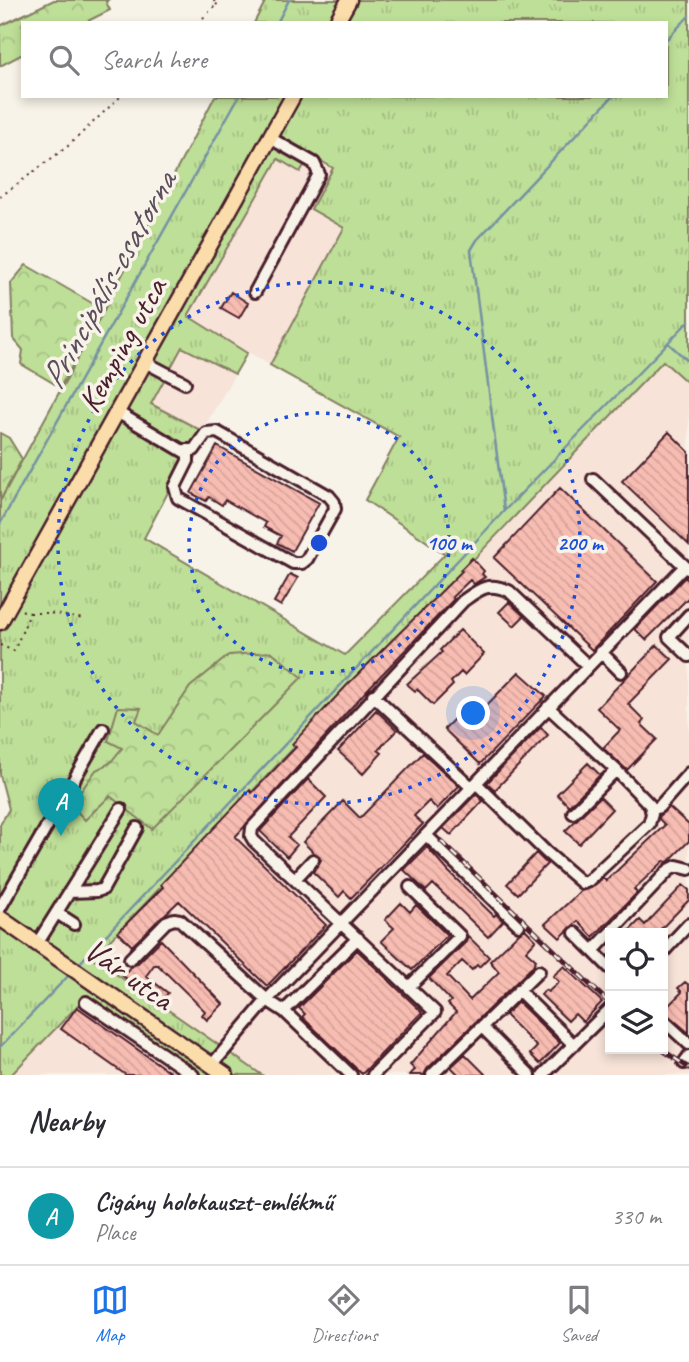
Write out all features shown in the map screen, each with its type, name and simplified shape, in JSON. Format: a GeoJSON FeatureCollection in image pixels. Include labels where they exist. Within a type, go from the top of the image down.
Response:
{"type":"FeatureCollection","features":[{"type":"Feature","properties":{"kind":"main road"},"geometry":{"type":"LineString","coordinates":[[337,21],[349,0]]}},
{"type":"Feature","properties":{"kind":"main road","name":"Kemping utca"},"geometry":{"type":"LineString","coordinates":[[0,622],[292,98]]}},
{"type":"Feature","properties":{"kind":"main road","name":"Vár utca"},"geometry":{"type":"LineString","coordinates":[[0,919],[220,1072]]}},
{"type":"Feature","properties":{"kind":"street"},"geometry":{"type":"LineString","coordinates":[[255,292],[319,174],[314,163],[270,138]]}},
{"type":"Feature","properties":{"kind":"street"},"geometry":{"type":"LineString","coordinates":[[145,362],[185,383]]}},
{"type":"Feature","properties":{"kind":"street"},"geometry":{"type":"LineString","coordinates":[[117,412],[185,450],[194,450],[206,433],[217,432],[329,496],[335,509],[307,559],[293,563],[178,498],[175,487],[189,458],[185,450]]}},
{"type":"Feature","properties":{"kind":"street"},"geometry":{"type":"LineString","coordinates":[[220,1072],[267,1000],[601,652],[687,568],[593,479]]}},
{"type":"Feature","properties":{"kind":"street"},"geometry":{"type":"LineString","coordinates":[[373,1075],[435,1012],[254,841],[251,836],[252,828],[463,601],[487,586],[498,586],[509,591],[588,666]]}},
{"type":"Feature","properties":{"kind":"street"},"geometry":{"type":"LineString","coordinates":[[689,615],[669,637],[689,656]]}},
{"type":"Feature","properties":{"kind":"street"},"geometry":{"type":"LineString","coordinates":[[601,652],[621,672]]}},
{"type":"Feature","properties":{"kind":"street"},"geometry":{"type":"LineString","coordinates":[[373,695],[582,883],[588,881],[649,824],[651,810],[650,805],[617,770],[548,707]]}},
{"type":"Feature","properties":{"kind":"street"},"geometry":{"type":"LineString","coordinates":[[0,908],[103,729]]}},
{"type":"Feature","properties":{"kind":"street"},"geometry":{"type":"LineString","coordinates":[[573,813],[617,770]]}},
{"type":"Feature","properties":{"kind":"street"},"geometry":{"type":"LineString","coordinates":[[651,810],[659,807],[689,773]]}},
{"type":"Feature","properties":{"kind":"street"},"geometry":{"type":"LineString","coordinates":[[37,944],[121,808]]}},
{"type":"Feature","properties":{"kind":"street"},"geometry":{"type":"LineString","coordinates":[[69,891],[103,889],[137,828]]}},
{"type":"Feature","properties":{"kind":"street"},"geometry":{"type":"LineString","coordinates":[[426,835],[519,925]]}},
{"type":"Feature","properties":{"kind":"street"},"geometry":{"type":"LineString","coordinates":[[295,879],[313,860]]}},
{"type":"Feature","properties":{"kind":"street"},"geometry":{"type":"LineString","coordinates":[[593,951],[669,870],[677,866],[689,869]]}},
{"type":"Feature","properties":{"kind":"street"},"geometry":{"type":"LineString","coordinates":[[409,987],[460,936],[410,887]]}},
{"type":"Feature","properties":{"kind":"street"},"geometry":{"type":"LineString","coordinates":[[57,913],[74,923]]}},
{"type":"Feature","properties":{"kind":"street"},"geometry":{"type":"LineString","coordinates":[[130,959],[166,922],[177,919],[267,1000],[284,1011],[351,1075]]}},
{"type":"Feature","properties":{"kind":"street"},"geometry":{"type":"LineString","coordinates":[[668,947],[689,924]]}},
{"type":"Feature","properties":{"kind":"street"},"geometry":{"type":"LineString","coordinates":[[575,933],[605,963]]}},
{"type":"Feature","properties":{"kind":"street"},"geometry":{"type":"LineString","coordinates":[[284,1011],[358,938]]}},
{"type":"Feature","properties":{"kind":"street"},"geometry":{"type":"LineString","coordinates":[[438,1073],[538,971]]}},
{"type":"Feature","properties":{"kind":"street"},"geometry":{"type":"LineString","coordinates":[[519,991],[574,1045]]}},
{"type":"Feature","properties":{"kind":"street"},"geometry":{"type":"LineString","coordinates":[[86,1002],[194,1075]]}},
{"type":"Feature","properties":{"kind":"street"},"geometry":{"type":"LineString","coordinates":[[543,1075],[605,1014]]}},
{"type":"Feature","properties":{"kind":"street"},"geometry":{"type":"LineString","coordinates":[[668,1025],[689,1044]]}},
{"type":"Feature","properties":{"kind":"street"},"geometry":{"type":"LineString","coordinates":[[482,1027],[530,1075]]}},
{"type":"Feature","properties":{"kind":"path"},"geometry":{"type":"LineString","coordinates":[[214,0],[215,6]]}},
{"type":"Feature","properties":{"kind":"path"},"geometry":{"type":"LineString","coordinates":[[200,21],[222,0]]}},
{"type":"Feature","properties":{"kind":"path"},"geometry":{"type":"LineString","coordinates":[[0,197],[68,146],[119,98]]}},
{"type":"Feature","properties":{"kind":"path"},"geometry":{"type":"LineString","coordinates":[[9,605],[30,613],[84,619]]}},
{"type":"Feature","properties":{"kind":"path"},"geometry":{"type":"LineString","coordinates":[[0,645],[14,651],[30,613]]}},
{"type":"Feature","properties":{"kind":"shaded area"},"geometry":{"type":"Polygon","coordinates":[[[310,155],[333,168],[344,228],[270,365],[187,316],[278,159],[310,155]]]}},
{"type":"Feature","properties":{"kind":"shaded area"},"geometry":{"type":"Polygon","coordinates":[[[182,346],[235,374],[202,431],[151,404],[182,346]]]}},
{"type":"Feature","properties":{"kind":"shaded area"},"geometry":{"type":"Polygon","coordinates":[[[663,360],[689,384],[689,1075],[262,1075],[92,958],[663,360]]]}},
{"type":"Feature","properties":{"kind":"shaded area"},"geometry":{"type":"Polygon","coordinates":[[[81,1002],[189,1075],[11,1075],[81,1002]]]}},
{"type":"Feature","properties":{"kind":"green space"},"geometry":{"type":"Polygon","coordinates":[[[54,0],[108,0],[106,2],[110,10],[88,21],[21,21],[21,55],[0,66],[0,26],[54,0]]]}},
{"type":"Feature","properties":{"kind":"green space"},"geometry":{"type":"Polygon","coordinates":[[[266,0],[689,0],[689,384],[663,361],[93,958],[262,1075],[189,1075],[81,1002],[11,1075],[0,1075],[0,825],[9,809],[0,775],[0,501],[104,310],[214,98],[668,98],[668,21],[255,21],[266,0]],[[311,155],[300,172],[278,159],[188,316],[247,353],[235,374],[182,347],[151,404],[202,431],[195,443],[187,445],[174,439],[169,447],[182,455],[184,462],[144,538],[345,655],[445,554],[365,500],[399,437],[270,365],[344,228],[311,209],[333,168],[311,155]]]}},
{"type":"Feature","properties":{"kind":"green space"},"geometry":{"type":"Polygon","coordinates":[[[26,265],[104,310],[60,387],[21,364],[23,350],[13,338],[11,283],[26,265]]]}},
{"type":"Feature","properties":{"kind":"green space"},"geometry":{"type":"Polygon","coordinates":[[[0,433],[9,438],[22,459],[0,501],[0,433]]]}},
{"type":"Feature","properties":{"kind":"green space"},"geometry":{"type":"Polygon","coordinates":[[[272,652],[302,677],[152,829],[110,796],[85,820],[71,805],[96,770],[110,763],[122,748],[108,741],[118,707],[141,708],[136,721],[158,735],[190,687],[229,655],[272,652]]]}},
{"type":"Feature","properties":{"kind":"building"},"geometry":{"type":"Polygon","coordinates":[[[231,292],[248,303],[239,318],[221,308],[231,292]]]}},
{"type":"Feature","properties":{"kind":"building"},"geometry":{"type":"Polygon","coordinates":[[[669,432],[689,452],[689,545],[622,481],[669,432]]]}},
{"type":"Feature","properties":{"kind":"building"},"geometry":{"type":"Polygon","coordinates":[[[217,446],[319,503],[292,551],[277,543],[281,536],[264,527],[266,523],[225,500],[222,505],[209,497],[206,501],[191,493],[217,446]]]}},
{"type":"Feature","properties":{"kind":"building"},"geometry":{"type":"Polygon","coordinates":[[[560,488],[657,581],[592,650],[494,558],[560,488]]]}},
{"type":"Feature","properties":{"kind":"building"},"geometry":{"type":"Polygon","coordinates":[[[472,558],[484,571],[482,574],[485,577],[474,584],[470,580],[452,597],[454,599],[367,690],[235,837],[326,925],[267,986],[179,901],[132,946],[118,932],[163,887],[161,884],[250,790],[252,793],[296,747],[292,744],[350,682],[472,558]]]}},
{"type":"Feature","properties":{"kind":"building"},"geometry":{"type":"Polygon","coordinates":[[[290,574],[298,578],[281,606],[274,602],[290,574]]]}},
{"type":"Feature","properties":{"kind":"building"},"geometry":{"type":"Polygon","coordinates":[[[685,577],[689,581],[689,597],[646,640],[635,629],[685,577]]]}},
{"type":"Feature","properties":{"kind":"building"},"geometry":{"type":"Polygon","coordinates":[[[509,602],[524,616],[514,626],[499,612],[509,602]]]}},
{"type":"Feature","properties":{"kind":"building"},"geometry":{"type":"Polygon","coordinates":[[[460,630],[484,654],[464,675],[461,672],[451,682],[453,685],[433,705],[417,689],[415,691],[407,684],[442,652],[440,650],[460,630]]]}},
{"type":"Feature","properties":{"kind":"building"},"geometry":{"type":"Polygon","coordinates":[[[657,645],[672,659],[628,704],[644,720],[641,724],[657,739],[627,770],[603,748],[620,730],[597,708],[657,645]]]}},
{"type":"Feature","properties":{"kind":"building"},"geometry":{"type":"Polygon","coordinates":[[[519,672],[546,696],[480,764],[444,729],[468,705],[478,714],[519,672]]]}},
{"type":"Feature","properties":{"kind":"building"},"geometry":{"type":"Polygon","coordinates":[[[376,710],[397,730],[378,750],[382,753],[363,774],[338,751],[376,710]]]}},
{"type":"Feature","properties":{"kind":"building"},"geometry":{"type":"Polygon","coordinates":[[[541,727],[548,735],[495,790],[487,783],[541,727]]]}},
{"type":"Feature","properties":{"kind":"building"},"geometry":{"type":"Polygon","coordinates":[[[423,753],[459,786],[437,809],[429,801],[414,816],[423,824],[351,898],[344,891],[339,897],[313,872],[321,860],[303,842],[343,801],[360,818],[423,753]]]}},
{"type":"Feature","properties":{"kind":"building"},"geometry":{"type":"Polygon","coordinates":[[[588,763],[600,775],[569,806],[557,794],[588,763]]]}},
{"type":"Feature","properties":{"kind":"building"},"geometry":{"type":"Polygon","coordinates":[[[308,779],[326,797],[288,837],[297,845],[287,857],[260,831],[308,779]]]}},
{"type":"Feature","properties":{"kind":"building"},"geometry":{"type":"Polygon","coordinates":[[[476,794],[483,801],[451,835],[443,828],[476,794]]]}},
{"type":"Feature","properties":{"kind":"building"},"geometry":{"type":"Polygon","coordinates":[[[600,797],[612,809],[579,844],[565,831],[600,797]]]}},
{"type":"Feature","properties":{"kind":"building"},"geometry":{"type":"Polygon","coordinates":[[[669,807],[689,825],[689,841],[634,889],[637,893],[593,937],[578,921],[560,938],[545,924],[581,891],[591,888],[603,878],[606,881],[665,825],[659,819],[669,807]]]}},
{"type":"Feature","properties":{"kind":"building"},"geometry":{"type":"Polygon","coordinates":[[[427,847],[494,916],[496,914],[503,921],[488,937],[433,884],[426,891],[404,870],[427,847]]]}},
{"type":"Feature","properties":{"kind":"building"},"geometry":{"type":"Polygon","coordinates":[[[536,853],[547,864],[518,894],[507,884],[536,853]]]}},
{"type":"Feature","properties":{"kind":"building"},"geometry":{"type":"Polygon","coordinates":[[[683,885],[689,890],[689,900],[662,928],[632,928],[640,920],[645,925],[683,885]]]}},
{"type":"Feature","properties":{"kind":"building"},"geometry":{"type":"Polygon","coordinates":[[[401,903],[410,912],[416,905],[447,935],[412,970],[381,941],[394,928],[385,920],[401,903]]]}},
{"type":"Feature","properties":{"kind":"building"},"geometry":{"type":"Polygon","coordinates":[[[525,929],[536,940],[526,951],[536,960],[532,967],[427,1069],[424,1075],[409,1075],[415,1070],[410,1065],[456,1012],[448,1004],[451,1001],[429,978],[466,942],[468,936],[489,957],[472,970],[462,961],[447,976],[470,1000],[499,972],[490,961],[525,929]]]}},
{"type":"Feature","properties":{"kind":"building"},"geometry":{"type":"Polygon","coordinates":[[[161,940],[223,1004],[207,1020],[202,1015],[205,1011],[158,965],[154,965],[146,976],[168,993],[160,1004],[123,976],[161,940]]]}},
{"type":"Feature","properties":{"kind":"building"},"geometry":{"type":"Polygon","coordinates":[[[357,950],[422,1012],[362,1074],[302,1017],[305,1014],[299,1008],[357,950]]]}},
{"type":"Feature","properties":{"kind":"building"},"geometry":{"type":"Polygon","coordinates":[[[564,966],[602,1002],[583,1022],[575,1014],[568,1021],[541,995],[559,982],[553,976],[564,966]]]}},
{"type":"Feature","properties":{"kind":"building"},"geometry":{"type":"Polygon","coordinates":[[[685,982],[689,985],[689,1033],[668,1015],[668,1006],[682,992],[678,988],[685,982]]]}},
{"type":"Feature","properties":{"kind":"building"},"geometry":{"type":"Polygon","coordinates":[[[518,1002],[560,1043],[540,1064],[530,1054],[537,1047],[505,1015],[518,1002]]]}},
{"type":"Feature","properties":{"kind":"building"},"geometry":{"type":"Polygon","coordinates":[[[77,1007],[174,1075],[126,1075],[61,1029],[77,1007]]]}},
{"type":"Feature","properties":{"kind":"building"},"geometry":{"type":"Polygon","coordinates":[[[465,1054],[486,1075],[459,1075],[451,1067],[465,1054]]]}},
{"type":"Feature","properties":{"kind":"waterway","name":"Principális-csatorna"},"geometry":{"type":"LineString","coordinates":[[278,21],[289,0]]}},
{"type":"Feature","properties":{"kind":"waterway"},"geometry":{"type":"LineString","coordinates":[[668,38],[689,16]]}},
{"type":"Feature","properties":{"kind":"waterway","name":"Principális-csatorna"},"geometry":{"type":"LineString","coordinates":[[0,524],[238,98]]}},
{"type":"Feature","properties":{"kind":"waterway"},"geometry":{"type":"LineString","coordinates":[[504,511],[471,250],[477,240],[611,98]]}},
{"type":"Feature","properties":{"kind":"waterway"},"geometry":{"type":"LineString","coordinates":[[77,966],[504,511],[689,321]]}},
{"type":"Feature","properties":{"kind":"waterway"},"geometry":{"type":"LineString","coordinates":[[668,343],[689,362]]}},
{"type":"Feature","properties":{"kind":"waterway"},"geometry":{"type":"LineString","coordinates":[[0,1047],[70,974]]}},
{"type":"Feature","properties":{"kind":"railway"},"geometry":{"type":"LineString","coordinates":[[441,841],[605,999]]}},
{"type":"Feature","properties":{"kind":"railway"},"geometry":{"type":"LineString","coordinates":[[668,1054],[689,1068]]}},
{"type":"Feature","properties":{"kind":"place","name":"Cigány holokauszt-emlékmű"},"geometry":{"type":"Point","coordinates":[61,836]}}]}
